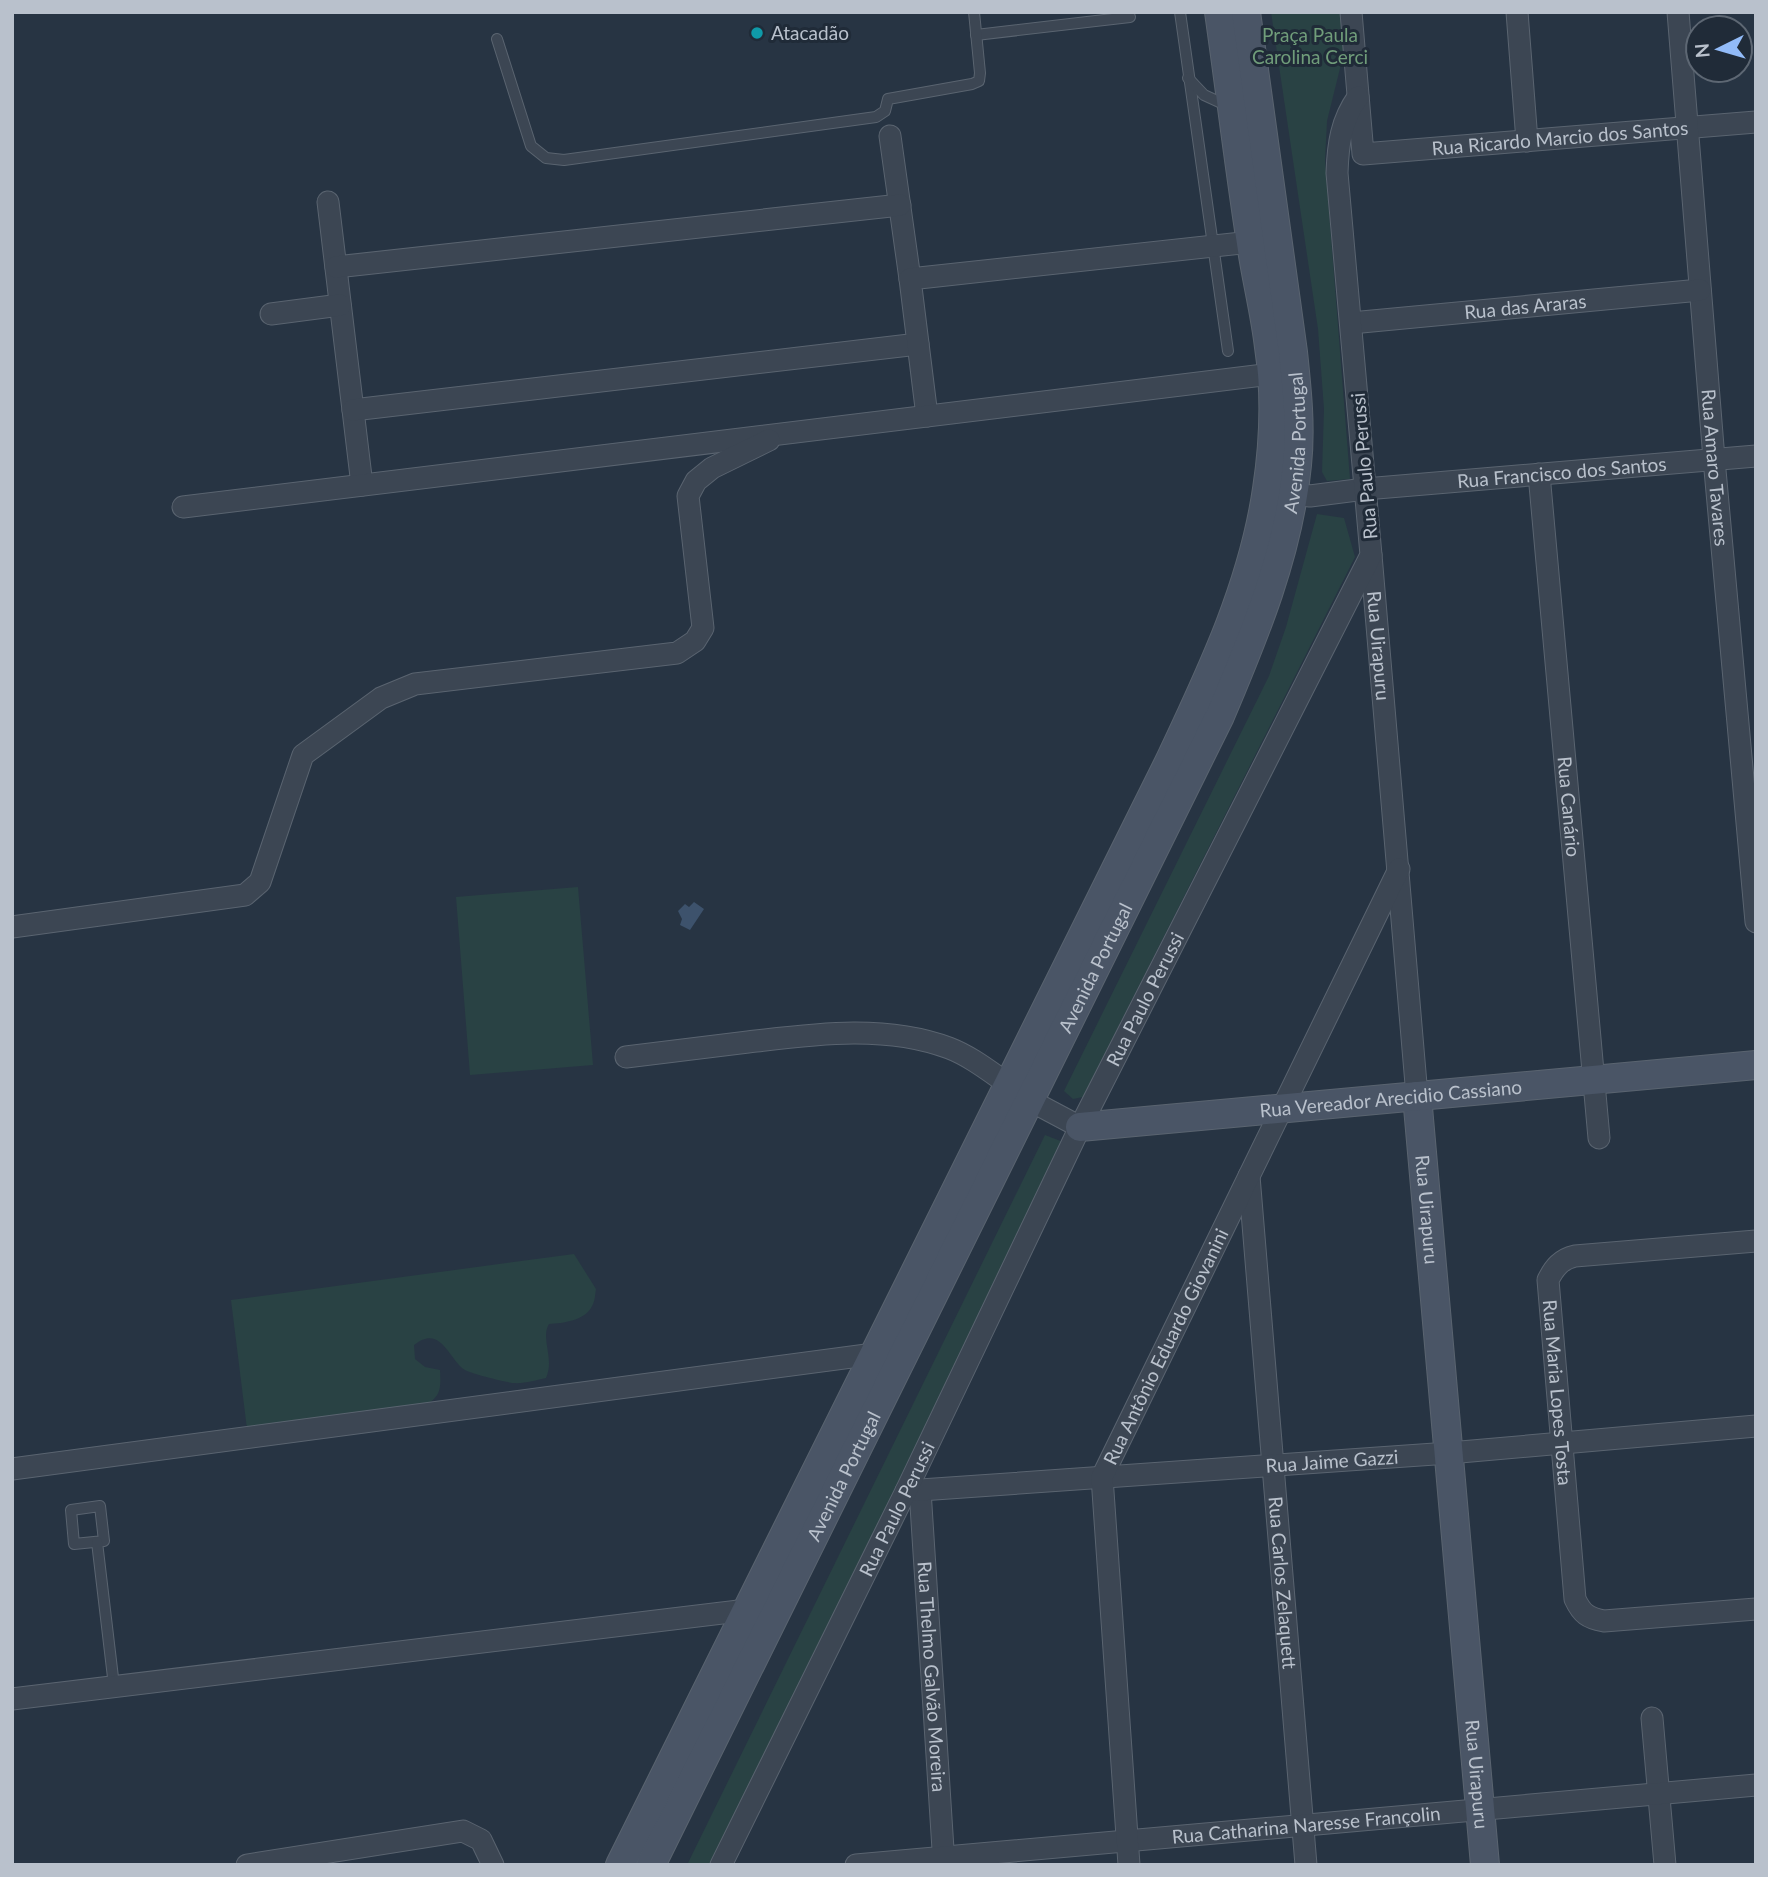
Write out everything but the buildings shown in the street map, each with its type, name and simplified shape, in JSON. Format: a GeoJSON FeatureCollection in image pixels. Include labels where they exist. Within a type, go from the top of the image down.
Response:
{"type":"FeatureCollection","features":[{"type":"Feature","properties":{"kind":"main road"},"geometry":{"type":"LineString","coordinates":[[1180,768],[1236,610],[1254,550],[1267,490],[1274,410],[1272,374],[1219,12]]}},
{"type":"Feature","properties":{"kind":"main road","name":"Avenida Portugal"},"geometry":{"type":"LineString","coordinates":[[651,1865],[1031,1101],[1152,825],[1180,768],[1220,716],[1266,600],[1293,494],[1299,439],[1293,352],[1246,12]]}},
{"type":"Feature","properties":{"kind":"main road"},"geometry":{"type":"LineString","coordinates":[[620,1865],[1008,1084],[1152,825]]}},
{"type":"Feature","properties":{"kind":"main road","name":"Rua Vereador Arecidio Cassiano"},"geometry":{"type":"LineString","coordinates":[[1080,1127],[1756,1065]]}},
{"type":"Feature","properties":{"kind":"main road","name":"Rua Uirapuru"},"geometry":{"type":"LineString","coordinates":[[1417,1096],[1485,1865]]}},
{"type":"Feature","properties":{"kind":"street"},"geometry":{"type":"LineString","coordinates":[[1351,12],[1358,97]]}},
{"type":"Feature","properties":{"kind":"street"},"geometry":{"type":"LineString","coordinates":[[1517,12],[1527,141]]}},
{"type":"Feature","properties":{"kind":"street","name":"Rua Amaro Tavares"},"geometry":{"type":"LineString","coordinates":[[1678,12],[1714,459],[1756,922]]}},
{"type":"Feature","properties":{"kind":"street","name":"Rua Ricardo Marcio dos Santos"},"geometry":{"type":"LineString","coordinates":[[1358,97],[1363,155],[1756,122]]}},
{"type":"Feature","properties":{"kind":"street","name":"Rua Paulo Perussi"},"geometry":{"type":"LineString","coordinates":[[721,1865],[913,1490],[1080,1127],[1371,555],[1337,173],[1337,155],[1347,113],[1358,97]]}},
{"type":"Feature","properties":{"kind":"street"},"geometry":{"type":"LineString","coordinates":[[890,136],[927,416]]}},
{"type":"Feature","properties":{"kind":"street"},"geometry":{"type":"LineString","coordinates":[[328,202],[362,485]]}},
{"type":"Feature","properties":{"kind":"street"},"geometry":{"type":"LineString","coordinates":[[336,267],[900,205]]}},
{"type":"Feature","properties":{"kind":"street"},"geometry":{"type":"LineString","coordinates":[[910,279],[1251,242]]}},
{"type":"Feature","properties":{"kind":"street","name":"Rua das Araras"},"geometry":{"type":"LineString","coordinates":[[1351,323],[1700,290]]}},
{"type":"Feature","properties":{"kind":"street"},"geometry":{"type":"LineString","coordinates":[[271,314],[340,306]]}},
{"type":"Feature","properties":{"kind":"street"},"geometry":{"type":"LineString","coordinates":[[354,410],[918,344]]}},
{"type":"Feature","properties":{"kind":"street"},"geometry":{"type":"LineString","coordinates":[[183,507],[1272,374]]}},
{"type":"Feature","properties":{"kind":"street"},"geometry":{"type":"LineString","coordinates":[[12,927],[245,895],[260,882],[303,754],[381,698],[415,684],[677,653],[695,641],[703,628],[688,496],[696,481],[712,468],[780,434]]}},
{"type":"Feature","properties":{"kind":"street","name":"Rua Francisco dos Santos"},"geometry":{"type":"LineString","coordinates":[[1293,494],[1311,496],[1365,489],[1756,456]]}},
{"type":"Feature","properties":{"kind":"street","name":"Rua Canário"},"geometry":{"type":"LineString","coordinates":[[1539,474],[1599,1138]]}},
{"type":"Feature","properties":{"kind":"street","name":"Rua Uirapuru"},"geometry":{"type":"LineString","coordinates":[[1371,555],[1417,1096]]}},
{"type":"Feature","properties":{"kind":"street","name":"Rua Antônio Eduardo Giovanini"},"geometry":{"type":"LineString","coordinates":[[1129,1865],[1102,1477],[1399,869]]}},
{"type":"Feature","properties":{"kind":"street"},"geometry":{"type":"LineString","coordinates":[[625,1057],[786,1037],[856,1032],[910,1036],[951,1048],[979,1063],[1008,1084]]}},
{"type":"Feature","properties":{"kind":"street"},"geometry":{"type":"LineString","coordinates":[[1031,1101],[1080,1127]]}},
{"type":"Feature","properties":{"kind":"street","name":"Rua Carlos Zelaquett"},"geometry":{"type":"LineString","coordinates":[[1249,1176],[1306,1865]]}},
{"type":"Feature","properties":{"kind":"street","name":"Rua Maria Lopes Tosta"},"geometry":{"type":"LineString","coordinates":[[1756,1241],[1575,1256],[1565,1258],[1553,1270],[1548,1280],[1576,1599],[1580,1611],[1589,1618],[1604,1621],[1756,1609]]}},
{"type":"Feature","properties":{"kind":"street"},"geometry":{"type":"LineString","coordinates":[[12,1469],[874,1354]]}},
{"type":"Feature","properties":{"kind":"street","name":"Rua Jaime Gazzi"},"geometry":{"type":"LineString","coordinates":[[913,1490],[1449,1453],[1756,1426]]}},
{"type":"Feature","properties":{"kind":"street","name":"Rua Thelmo Galvão Moreira"},"geometry":{"type":"LineString","coordinates":[[913,1490],[944,1861]]}},
{"type":"Feature","properties":{"kind":"street"},"geometry":{"type":"LineString","coordinates":[[12,1699],[747,1609]]}},
{"type":"Feature","properties":{"kind":"street"},"geometry":{"type":"LineString","coordinates":[[1652,1718],[1665,1865]]}},
{"type":"Feature","properties":{"kind":"street","name":"Rua Catharina Naresse Françolin"},"geometry":{"type":"LineString","coordinates":[[856,1865],[944,1861],[1128,1840],[1756,1785]]}},
{"type":"Feature","properties":{"kind":"street"},"geometry":{"type":"LineString","coordinates":[[247,1865],[463,1831],[481,1840],[493,1865]]}},
{"type":"Feature","properties":{"kind":"lane"},"geometry":{"type":"LineString","coordinates":[[498,39],[531,146],[546,158],[565,160],[876,117],[884,111],[888,99],[979,81],[974,12]]}},
{"type":"Feature","properties":{"kind":"lane"},"geometry":{"type":"LineString","coordinates":[[1180,12],[1228,351]]}},
{"type":"Feature","properties":{"kind":"lane"},"geometry":{"type":"LineString","coordinates":[[976,35],[1130,17]]}},
{"type":"Feature","properties":{"kind":"lane"},"geometry":{"type":"LineString","coordinates":[[1188,78],[1204,96],[1232,107]]}},
{"type":"Feature","properties":{"kind":"lane"},"geometry":{"type":"LineString","coordinates":[[97,1542],[114,1686]]}},
{"type":"Feature","properties":{"kind":"green space","name":"Praça Paula Carolina Cerci"},"geometry":{"type":"Polygon","coordinates":[[[1271,12],[1342,12],[1346,44],[1327,121],[1325,160],[1350,479],[1327,481],[1322,472],[1324,409],[1318,329],[1271,12]]]}},
{"type":"Feature","properties":{"kind":"green space"},"geometry":{"type":"Polygon","coordinates":[[[1317,514],[1344,518],[1355,557],[1083,1097],[1073,1099],[1064,1091],[1269,676],[1286,627],[1317,514]]]}},
{"type":"Feature","properties":{"kind":"green space"},"geometry":{"type":"Polygon","coordinates":[[[578,887],[593,1065],[470,1075],[456,897],[578,887]]]}},
{"type":"Feature","properties":{"kind":"green space"},"geometry":{"type":"Polygon","coordinates":[[[1045,1135],[1063,1142],[771,1744],[710,1865],[687,1865],[1045,1135]]]}},
{"type":"Feature","properties":{"kind":"green space"},"geometry":{"type":"Polygon","coordinates":[[[574,1254],[596,1289],[594,1300],[589,1311],[579,1318],[549,1324],[546,1336],[549,1363],[546,1378],[513,1383],[474,1374],[459,1365],[438,1341],[423,1339],[414,1345],[415,1359],[425,1367],[440,1370],[440,1383],[433,1400],[422,1407],[247,1429],[231,1300],[574,1254]]]}},
{"type":"Feature","properties":{"kind":"water"},"geometry":{"type":"Polygon","coordinates":[[[694,902],[704,909],[690,930],[680,925],[682,919],[678,911],[685,904],[689,907],[694,902]]]}},
{"type":"Feature","properties":{"kind":"place","name":"Atacadão"},"geometry":{"type":"Point","coordinates":[757,33]}}]}
